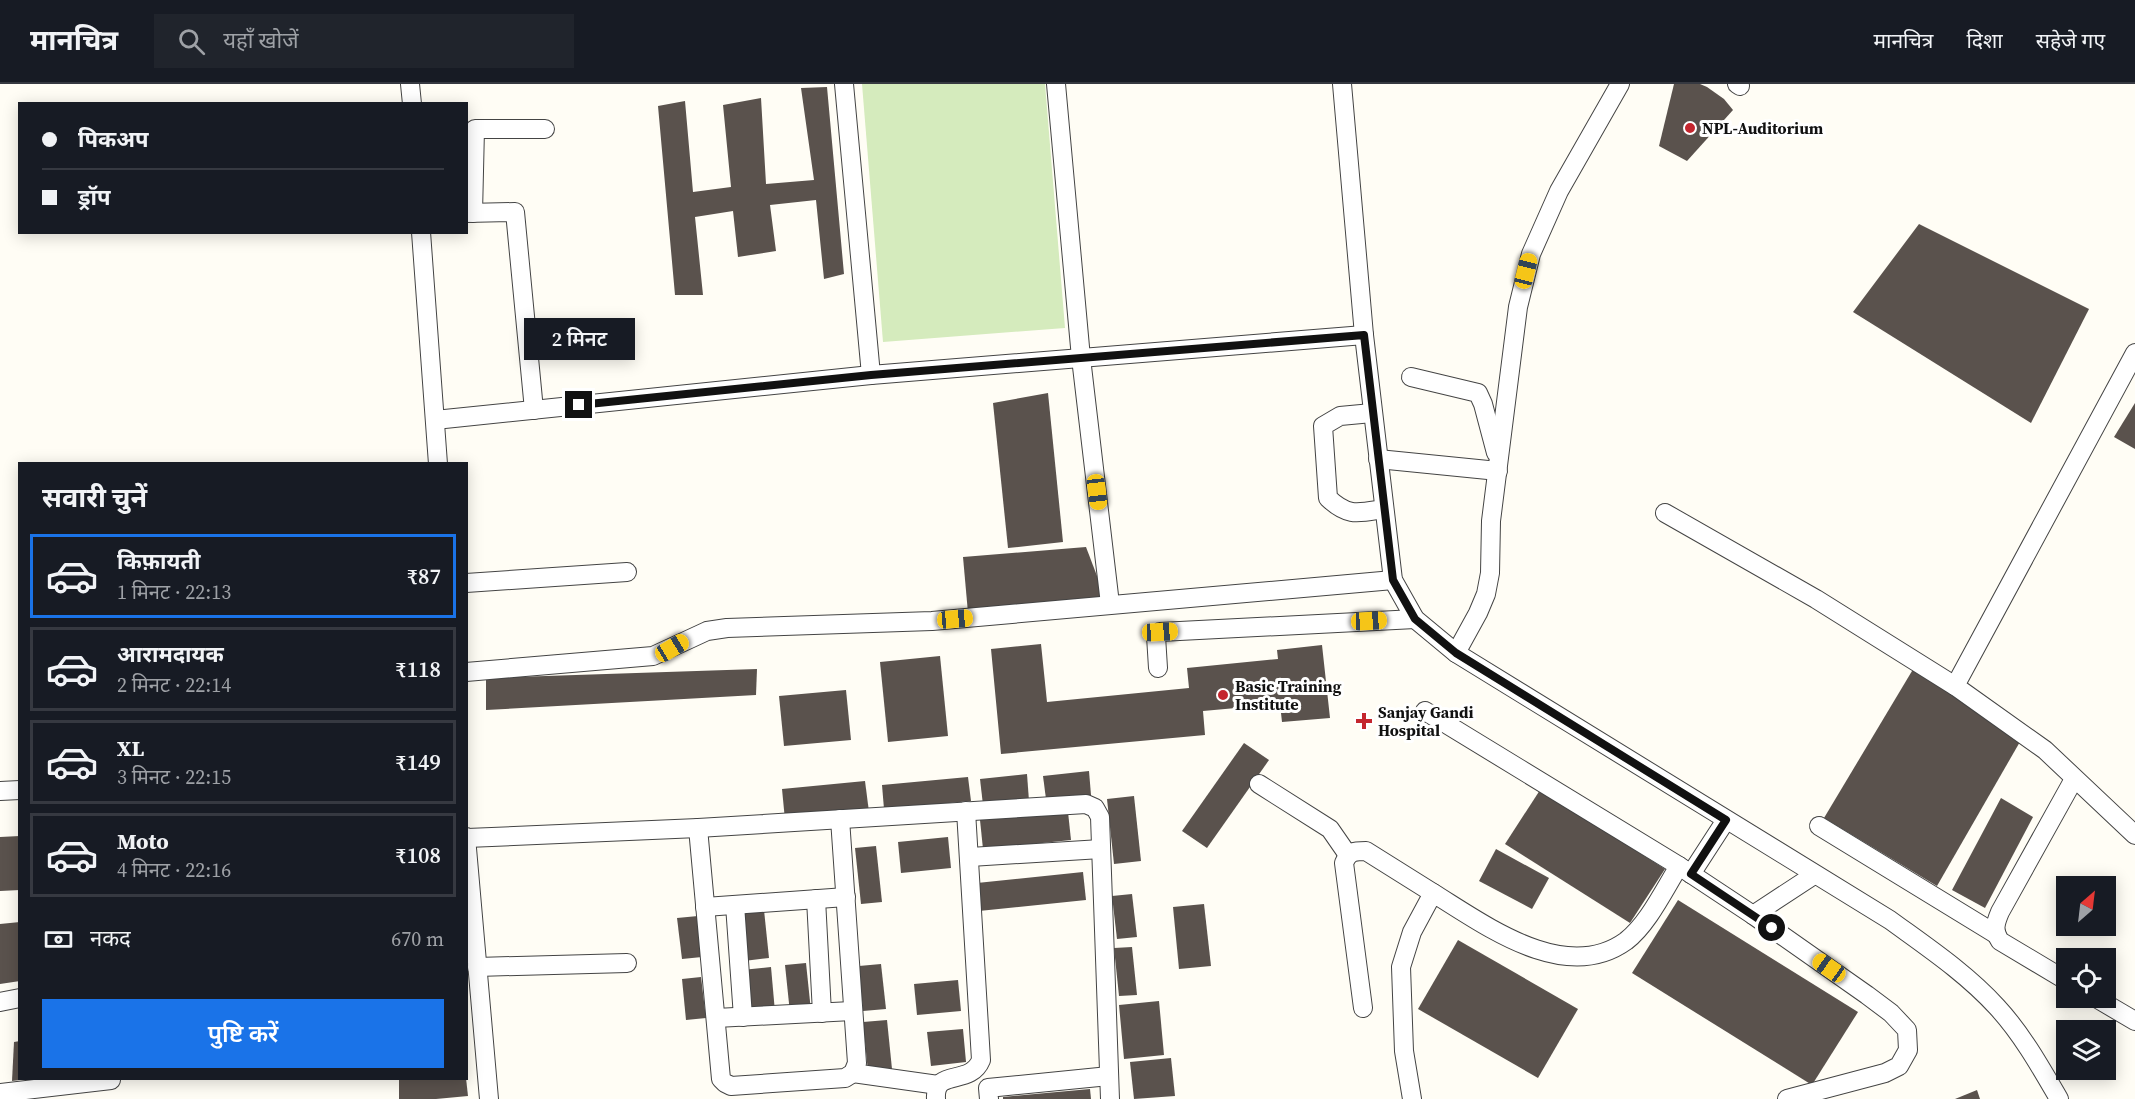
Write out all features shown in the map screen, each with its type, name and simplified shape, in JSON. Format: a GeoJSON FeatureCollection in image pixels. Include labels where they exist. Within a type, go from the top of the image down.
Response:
{"type":"FeatureCollection","features":[{"type":"Feature","properties":{"kind":"street"},"geometry":{"type":"LineString","coordinates":[[410,84],[412,102]]}},
{"type":"Feature","properties":{"kind":"street"},"geometry":{"type":"LineString","coordinates":[[844,84],[871,375]]}},
{"type":"Feature","properties":{"kind":"street"},"geometry":{"type":"LineString","coordinates":[[1056,84],[1081,358],[1110,604]]}},
{"type":"Feature","properties":{"kind":"street"},"geometry":{"type":"LineString","coordinates":[[1342,84],[1364,335],[1383,509],[1393,580],[1415,619],[1456,653],[1890,920],[1947,961],[1998,1007],[2032,1053],[2059,1099]]}},
{"type":"Feature","properties":{"kind":"street"},"geometry":{"type":"LineString","coordinates":[[1456,653],[1478,613],[1486,594],[1490,573],[1491,521],[1518,307],[1531,254],[1559,191],[1620,84]]}},
{"type":"Feature","properties":{"kind":"street"},"geometry":{"type":"LineString","coordinates":[[534,410],[515,212],[470,213],[475,129],[545,129]]}},
{"type":"Feature","properties":{"kind":"street"},"geometry":{"type":"LineString","coordinates":[[421,234],[438,462]]}},
{"type":"Feature","properties":{"kind":"street"},"geometry":{"type":"LineString","coordinates":[[435,420],[871,375],[1364,335]]}},
{"type":"Feature","properties":{"kind":"street"},"geometry":{"type":"LineString","coordinates":[[1955,686],[2135,353]]}},
{"type":"Feature","properties":{"kind":"street"},"geometry":{"type":"LineString","coordinates":[[1411,377],[1478,393],[1483,404],[1499,467]]}},
{"type":"Feature","properties":{"kind":"street"},"geometry":{"type":"LineString","coordinates":[[1372,413],[1340,416],[1323,426],[1328,498],[1339,509],[1356,513],[1383,509]]}},
{"type":"Feature","properties":{"kind":"street"},"geometry":{"type":"LineString","coordinates":[[1378,459],[1499,467]]}},
{"type":"Feature","properties":{"kind":"street"},"geometry":{"type":"LineString","coordinates":[[1665,513],[1816,599],[1955,686],[2045,750],[2135,835]]}},
{"type":"Feature","properties":{"kind":"street"},"geometry":{"type":"LineString","coordinates":[[468,584],[627,572]]}},
{"type":"Feature","properties":{"kind":"street"},"geometry":{"type":"LineString","coordinates":[[468,672],[652,656],[707,631],[727,628],[932,621],[1393,580]]}},
{"type":"Feature","properties":{"kind":"street"},"geometry":{"type":"LineString","coordinates":[[1158,668],[1156,636],[1160,632],[1415,619]]}},
{"type":"Feature","properties":{"kind":"street"},"geometry":{"type":"LineString","coordinates":[[1425,711],[1685,870],[1753,915],[1891,1012],[1907,1030],[1908,1050],[1899,1066],[1885,1073],[1787,1099]]}},
{"type":"Feature","properties":{"kind":"street"},"geometry":{"type":"LineString","coordinates":[[1994,933],[2000,912],[2074,778]]}},
{"type":"Feature","properties":{"kind":"street"},"geometry":{"type":"LineString","coordinates":[[1259,784],[1330,829],[1348,855]]}},
{"type":"Feature","properties":{"kind":"street"},"geometry":{"type":"LineString","coordinates":[[0,792],[18,790]]}},
{"type":"Feature","properties":{"kind":"street"},"geometry":{"type":"LineString","coordinates":[[468,838],[698,828],[1086,804],[1095,808],[1100,817],[1110,1099]]}},
{"type":"Feature","properties":{"kind":"street"},"geometry":{"type":"LineString","coordinates":[[853,1073],[937,1092],[945,1080],[971,1074],[978,1068],[981,1060],[966,811]]}},
{"type":"Feature","properties":{"kind":"street"},"geometry":{"type":"LineString","coordinates":[[698,828],[721,1079],[731,1086],[786,1090],[845,1078],[853,1073],[857,1063],[840,819]]}},
{"type":"Feature","properties":{"kind":"street"},"geometry":{"type":"LineString","coordinates":[[1363,1008],[1344,863],[1348,855],[1354,851],[1366,851],[1483,924],[1526,947],[1564,957],[1596,955],[1626,940],[1726,820]]}},
{"type":"Feature","properties":{"kind":"street"},"geometry":{"type":"LineString","coordinates":[[1818,826],[1994,933],[2000,941],[2056,974]]}},
{"type":"Feature","properties":{"kind":"street"},"geometry":{"type":"LineString","coordinates":[[970,857],[1101,849]]}},
{"type":"Feature","properties":{"kind":"street"},"geometry":{"type":"LineString","coordinates":[[468,875],[489,1099]]}},
{"type":"Feature","properties":{"kind":"street"},"geometry":{"type":"LineString","coordinates":[[1753,915],[1814,875]]}},
{"type":"Feature","properties":{"kind":"street"},"geometry":{"type":"LineString","coordinates":[[1412,1099],[1404,1051],[1401,967],[1412,932],[1433,893]]}},
{"type":"Feature","properties":{"kind":"street"},"geometry":{"type":"LineString","coordinates":[[705,907],[846,897]]}},
{"type":"Feature","properties":{"kind":"street"},"geometry":{"type":"LineString","coordinates":[[816,899],[822,1013]]}},
{"type":"Feature","properties":{"kind":"street"},"geometry":{"type":"LineString","coordinates":[[735,905],[743,1017]]}},
{"type":"Feature","properties":{"kind":"street"},"geometry":{"type":"LineString","coordinates":[[477,967],[627,963]]}},
{"type":"Feature","properties":{"kind":"street"},"geometry":{"type":"LineString","coordinates":[[0,1002],[18,998]]}},
{"type":"Feature","properties":{"kind":"street"},"geometry":{"type":"LineString","coordinates":[[2113,1008],[2135,1021]]}},
{"type":"Feature","properties":{"kind":"street"},"geometry":{"type":"LineString","coordinates":[[716,1018],[852,1011]]}},
{"type":"Feature","properties":{"kind":"street"},"geometry":{"type":"LineString","coordinates":[[988,1099],[988,1088],[1109,1076]]}},
{"type":"Feature","properties":{"kind":"street"},"geometry":{"type":"LineString","coordinates":[[0,1094],[104,1080]]}},
{"type":"Feature","properties":{"kind":"street"},"geometry":{"type":"LineString","coordinates":[[111,1080],[112,1099]]}},
{"type":"Feature","properties":{"kind":"green space"},"geometry":{"type":"Polygon","coordinates":[[[862,84],[1045,84],[1065,328],[883,342],[862,84]]]}},
{"type":"Feature","properties":{"kind":"building","name":"NPL-Auditorium"},"geometry":{"type":"Polygon","coordinates":[[[1674,84],[1700,84],[1707,87],[1724,99],[1733,110],[1687,161],[1659,146],[1674,84]]]}},
{"type":"Feature","properties":{"kind":"building"},"geometry":{"type":"Polygon","coordinates":[[[827,87],[844,274],[824,279],[816,200],[770,205],[776,251],[738,257],[733,211],[695,217],[703,295],[675,295],[658,106],[685,101],[693,192],[731,187],[723,105],[761,98],[766,184],[814,180],[801,88],[827,87]]]}},
{"type":"Feature","properties":{"kind":"building"},"geometry":{"type":"Polygon","coordinates":[[[1919,224],[2089,309],[2031,423],[1853,312],[1919,224]]]}},
{"type":"Feature","properties":{"kind":"building"},"geometry":{"type":"Polygon","coordinates":[[[1048,393],[1063,542],[1008,548],[993,403],[1048,393]]]}},
{"type":"Feature","properties":{"kind":"building"},"geometry":{"type":"Polygon","coordinates":[[[2135,403],[2135,449],[2114,437],[2135,403]]]}},
{"type":"Feature","properties":{"kind":"building"},"geometry":{"type":"Polygon","coordinates":[[[1086,547],[1105,597],[968,613],[963,557],[1086,547]]]}},
{"type":"Feature","properties":{"kind":"building","name":"Basic Training Institute"},"geometry":{"type":"Polygon","coordinates":[[[1041,644],[1047,702],[1189,688],[1187,668],[1278,659],[1277,650],[1322,645],[1330,718],[1282,722],[1280,704],[1203,711],[1205,735],[1001,754],[991,649],[1041,644]]]}},
{"type":"Feature","properties":{"kind":"building"},"geometry":{"type":"Polygon","coordinates":[[[940,656],[948,736],[888,742],[880,662],[940,656]]]}},
{"type":"Feature","properties":{"kind":"building"},"geometry":{"type":"Polygon","coordinates":[[[1915,666],[2021,740],[1937,886],[1824,818],[1915,666]]]}},
{"type":"Feature","properties":{"kind":"building"},"geometry":{"type":"Polygon","coordinates":[[[757,669],[756,695],[486,710],[486,678],[757,669]]]}},
{"type":"Feature","properties":{"kind":"building"},"geometry":{"type":"Polygon","coordinates":[[[846,690],[851,740],[784,746],[779,696],[846,690]]]}},
{"type":"Feature","properties":{"kind":"building"},"geometry":{"type":"Polygon","coordinates":[[[1244,743],[1269,760],[1207,848],[1182,831],[1244,743]]]}},
{"type":"Feature","properties":{"kind":"building"},"geometry":{"type":"Polygon","coordinates":[[[1089,771],[1091,795],[1046,799],[1043,776],[1089,771]]]}},
{"type":"Feature","properties":{"kind":"building"},"geometry":{"type":"Polygon","coordinates":[[[1027,774],[1029,801],[983,805],[980,779],[1027,774]]]}},
{"type":"Feature","properties":{"kind":"building"},"geometry":{"type":"Polygon","coordinates":[[[968,777],[971,801],[884,809],[882,785],[968,777]]]}},
{"type":"Feature","properties":{"kind":"building"},"geometry":{"type":"Polygon","coordinates":[[[865,781],[869,812],[785,820],[782,789],[865,781]]]}},
{"type":"Feature","properties":{"kind":"building"},"geometry":{"type":"Polygon","coordinates":[[[1540,790],[1665,869],[1630,923],[1505,844],[1540,790]]]}},
{"type":"Feature","properties":{"kind":"building"},"geometry":{"type":"Polygon","coordinates":[[[1134,796],[1141,861],[1114,864],[1107,799],[1134,796]]]}},
{"type":"Feature","properties":{"kind":"building"},"geometry":{"type":"Polygon","coordinates":[[[2001,798],[2033,817],[1985,908],[1952,890],[2001,798]]]}},
{"type":"Feature","properties":{"kind":"building"},"geometry":{"type":"Polygon","coordinates":[[[1068,812],[1071,840],[983,849],[980,820],[1068,812]]]}},
{"type":"Feature","properties":{"kind":"building"},"geometry":{"type":"Polygon","coordinates":[[[18,836],[18,890],[0,891],[0,837],[18,836]]]}},
{"type":"Feature","properties":{"kind":"building"},"geometry":{"type":"Polygon","coordinates":[[[948,837],[951,868],[901,873],[898,842],[948,837]]]}},
{"type":"Feature","properties":{"kind":"building"},"geometry":{"type":"Polygon","coordinates":[[[876,846],[882,902],[861,904],[855,848],[876,846]]]}},
{"type":"Feature","properties":{"kind":"building"},"geometry":{"type":"Polygon","coordinates":[[[1496,849],[1549,878],[1532,909],[1479,881],[1496,849]]]}},
{"type":"Feature","properties":{"kind":"building"},"geometry":{"type":"Polygon","coordinates":[[[1083,872],[1086,900],[979,911],[977,883],[1083,872]]]}},
{"type":"Feature","properties":{"kind":"building"},"geometry":{"type":"Polygon","coordinates":[[[1132,894],[1137,937],[1117,939],[1112,896],[1132,894]]]}},
{"type":"Feature","properties":{"kind":"building"},"geometry":{"type":"Polygon","coordinates":[[[1678,900],[1858,1012],[1812,1085],[1632,973],[1678,900]]]}},
{"type":"Feature","properties":{"kind":"building"},"geometry":{"type":"Polygon","coordinates":[[[1204,904],[1211,966],[1179,969],[1173,907],[1204,904]]]}},
{"type":"Feature","properties":{"kind":"building"},"geometry":{"type":"Polygon","coordinates":[[[764,910],[769,958],[744,961],[739,912],[764,910]]]}},
{"type":"Feature","properties":{"kind":"building"},"geometry":{"type":"Polygon","coordinates":[[[698,916],[702,957],[682,959],[677,918],[698,916]]]}},
{"type":"Feature","properties":{"kind":"building"},"geometry":{"type":"Polygon","coordinates":[[[18,922],[18,981],[0,984],[0,924],[18,922]]]}},
{"type":"Feature","properties":{"kind":"building"},"geometry":{"type":"Polygon","coordinates":[[[1458,940],[1578,1009],[1538,1078],[1418,1009],[1458,940]]]}},
{"type":"Feature","properties":{"kind":"building"},"geometry":{"type":"Polygon","coordinates":[[[1132,947],[1137,995],[1119,996],[1114,948],[1132,947]]]}},
{"type":"Feature","properties":{"kind":"building"},"geometry":{"type":"Polygon","coordinates":[[[806,963],[811,1011],[790,1013],[785,965],[806,963]]]}},
{"type":"Feature","properties":{"kind":"building"},"geometry":{"type":"Polygon","coordinates":[[[881,964],[886,1009],[863,1011],[859,966],[881,964]]]}},
{"type":"Feature","properties":{"kind":"building"},"geometry":{"type":"Polygon","coordinates":[[[771,967],[775,1012],[747,1015],[742,970],[771,967]]]}},
{"type":"Feature","properties":{"kind":"building"},"geometry":{"type":"Polygon","coordinates":[[[701,977],[706,1018],[686,1020],[682,979],[701,977]]]}},
{"type":"Feature","properties":{"kind":"building"},"geometry":{"type":"Polygon","coordinates":[[[958,980],[961,1011],[917,1015],[914,984],[958,980]]]}},
{"type":"Feature","properties":{"kind":"building"},"geometry":{"type":"Polygon","coordinates":[[[1159,1001],[1164,1055],[1124,1059],[1119,1005],[1159,1001]]]}},
{"type":"Feature","properties":{"kind":"building"},"geometry":{"type":"Polygon","coordinates":[[[887,1020],[892,1069],[868,1072],[863,1022],[887,1020]]]}},
{"type":"Feature","properties":{"kind":"building"},"geometry":{"type":"Polygon","coordinates":[[[963,1029],[966,1062],[931,1066],[927,1032],[963,1029]]]}},
{"type":"Feature","properties":{"kind":"building"},"geometry":{"type":"Polygon","coordinates":[[[18,1041],[18,1080],[20,1080],[12,1081],[14,1042],[18,1041]]]}},
{"type":"Feature","properties":{"kind":"building"},"geometry":{"type":"Polygon","coordinates":[[[1171,1058],[1175,1096],[1134,1099],[1130,1062],[1171,1058]]]}},
{"type":"Feature","properties":{"kind":"building"},"geometry":{"type":"Polygon","coordinates":[[[399,1080],[466,1080],[468,1096],[399,1099],[399,1080]]]}},
{"type":"Feature","properties":{"kind":"building"},"geometry":{"type":"Polygon","coordinates":[[[1090,1089],[1091,1099],[1003,1099],[1003,1097],[1090,1089]]]}},
{"type":"Feature","properties":{"kind":"building"},"geometry":{"type":"Polygon","coordinates":[[[1977,1090],[1980,1099],[1955,1099],[1977,1090]]]}},
{"type":"Feature","properties":{"kind":"place","name":"NPL-Auditorium"},"geometry":{"type":"Point","coordinates":[1690,128]}},
{"type":"Feature","properties":{"kind":"place","name":"Basic Training Institute"},"geometry":{"type":"Point","coordinates":[1223,695]}},
{"type":"Feature","properties":{"kind":"place","name":"Sanjay Gandi Hospital"},"geometry":{"type":"Point","coordinates":[1364,721]}},
{"type":"Feature","properties":{"kind":"route"},"geometry":{"type":"LineString","coordinates":[[579,405],[871,375],[1364,335],[1393,580],[1415,619],[1456,653],[1726,820],[1691,874],[1772,928]]}}]}
